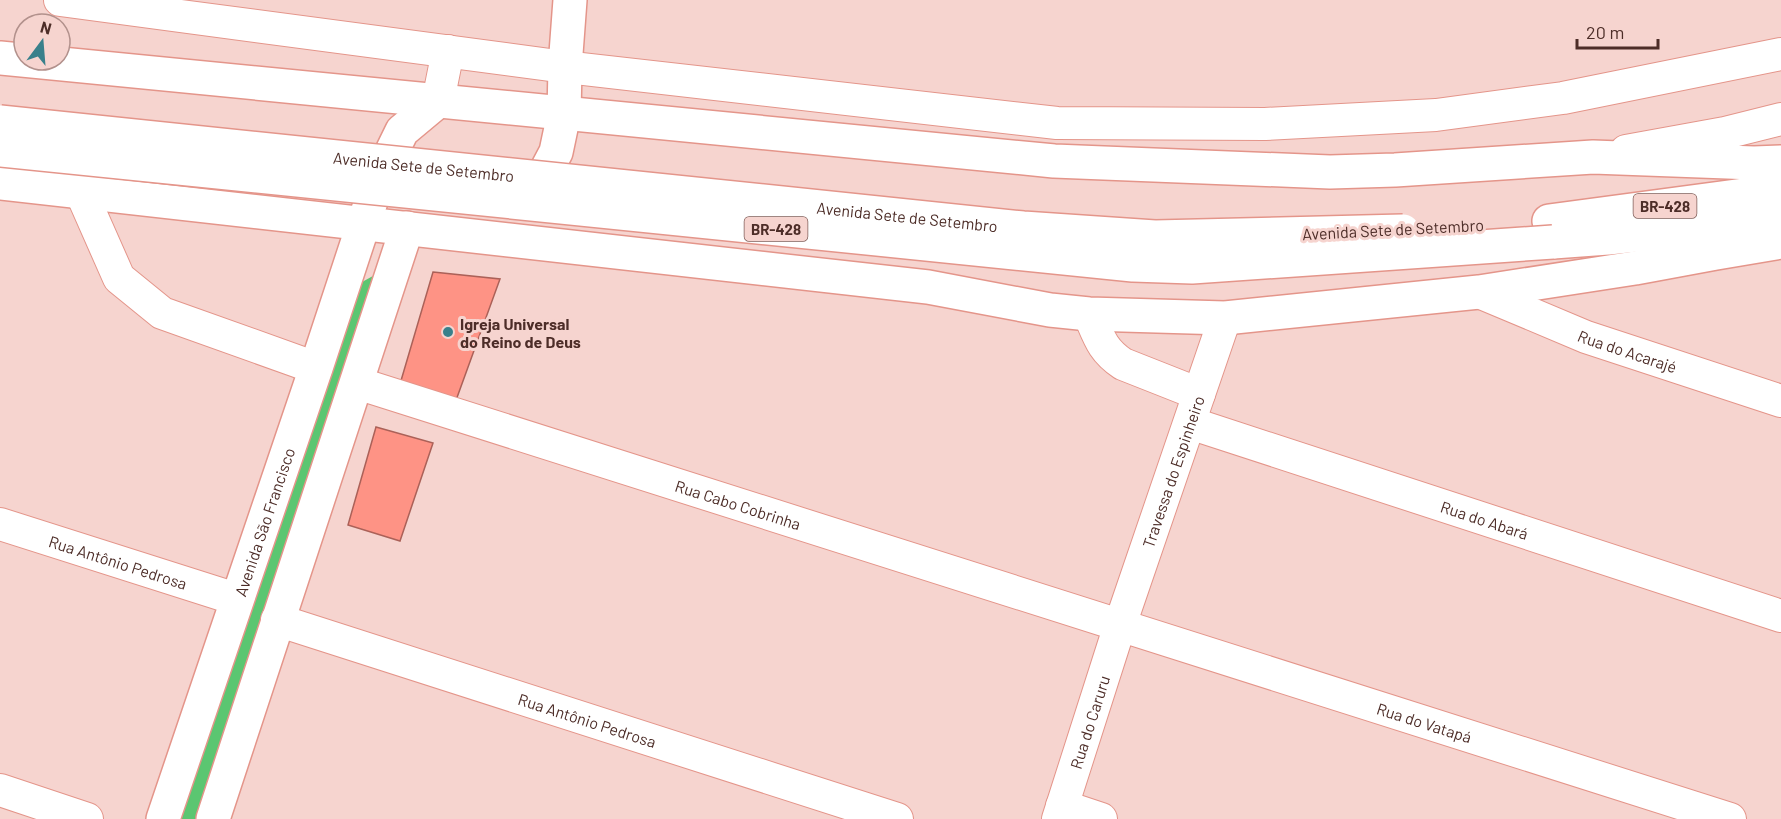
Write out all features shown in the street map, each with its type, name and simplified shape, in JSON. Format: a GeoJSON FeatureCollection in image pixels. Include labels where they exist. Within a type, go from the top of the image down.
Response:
{"type":"FeatureCollection","features":[{"type":"Feature","properties":{"kind":"main road"},"geometry":{"type":"LineString","coordinates":[[494,238],[530,202],[556,152],[564,114],[570,0]]}},
{"type":"Feature","properties":{"kind":"main road"},"geometry":{"type":"LineString","coordinates":[[0,58],[1066,162],[1330,172],[1593,157],[1781,162]]}},
{"type":"Feature","properties":{"kind":"main road","name":"Avenida São Francisco"},"geometry":{"type":"LineString","coordinates":[[163,819],[378,180],[402,131],[438,101]]}},
{"type":"Feature","properties":{"kind":"main road","name":"Avenida Sete de Setembro"},"geometry":{"type":"LineString","coordinates":[[0,122],[1023,228],[1155,237],[1389,231],[1551,231],[1608,238],[1781,219]]}},
{"type":"Feature","properties":{"kind":"main road","name":"Avenida Sete de Setembro"},"geometry":{"type":"LineString","coordinates":[[0,150],[1133,265],[1192,267],[1551,231],[1781,190]]}},
{"type":"Feature","properties":{"kind":"main road"},"geometry":{"type":"LineString","coordinates":[[0,183],[928,287],[1050,310],[1089,314],[1225,318],[1479,292],[1635,268],[1781,242]]}},
{"type":"Feature","properties":{"kind":"main road"},"geometry":{"type":"LineString","coordinates":[[213,819],[407,228]]}},
{"type":"Feature","properties":{"kind":"street"},"geometry":{"type":"LineString","coordinates":[[60,0],[565,66],[1057,123],[1265,124],[1436,116],[1563,98],[1781,54]]}},
{"type":"Feature","properties":{"kind":"street"},"geometry":{"type":"LineString","coordinates":[[438,101],[448,51]]}},
{"type":"Feature","properties":{"kind":"street"},"geometry":{"type":"LineString","coordinates":[[1593,157],[1781,119]]}},
{"type":"Feature","properties":{"kind":"street"},"geometry":{"type":"LineString","coordinates":[[81,192],[119,278],[162,313],[316,368]]}},
{"type":"Feature","properties":{"kind":"street","name":"Rua do Acarajé"},"geometry":{"type":"LineString","coordinates":[[1479,292],[1586,338],[1781,401]]}},
{"type":"Feature","properties":{"kind":"street"},"geometry":{"type":"LineString","coordinates":[[1089,314],[1108,354],[1194,408]]}},
{"type":"Feature","properties":{"kind":"street","name":"Travessa do Espinheiro"},"geometry":{"type":"LineString","coordinates":[[1120,625],[1225,318]]}},
{"type":"Feature","properties":{"kind":"street","name":"Rua Cabo Cobrinha"},"geometry":{"type":"LineString","coordinates":[[357,383],[1120,625]]}},
{"type":"Feature","properties":{"kind":"street","name":"Rua do Abará"},"geometry":{"type":"LineString","coordinates":[[1194,408],[1781,616]]}},
{"type":"Feature","properties":{"kind":"street","name":"Rua Antônio Pedrosa"},"geometry":{"type":"LineString","coordinates":[[0,524],[236,599]]}},
{"type":"Feature","properties":{"kind":"street","name":"Rua Antônio Pedrosa"},"geometry":{"type":"LineString","coordinates":[[278,620],[897,819]]}},
{"type":"Feature","properties":{"kind":"street","name":"Rua do Caruru"},"geometry":{"type":"LineString","coordinates":[[1060,812],[1120,625]]}},
{"type":"Feature","properties":{"kind":"street","name":"Rua do Vatapá"},"geometry":{"type":"LineString","coordinates":[[1120,625],[1730,819]]}},
{"type":"Feature","properties":{"kind":"street"},"geometry":{"type":"LineString","coordinates":[[0,790],[87,819]]}},
{"type":"Feature","properties":{"kind":"street"},"geometry":{"type":"LineString","coordinates":[[1060,812],[1101,819]]}},
{"type":"Feature","properties":{"kind":"green space"},"geometry":{"type":"Polygon","coordinates":[[[380,272],[198,819],[172,819],[355,286],[380,272]]]}},
{"type":"Feature","properties":{"kind":"building","name":"Igreja Universal do Reino de Deus"},"geometry":{"type":"Polygon","coordinates":[[[433,272],[500,279],[455,403],[400,384],[433,272]]]}},
{"type":"Feature","properties":{"kind":"building"},"geometry":{"type":"Polygon","coordinates":[[[376,427],[433,443],[400,541],[348,525],[376,427]]]}},
{"type":"Feature","properties":{"kind":"place","name":"Igreja Universal do Reino de Deus"},"geometry":{"type":"Point","coordinates":[448,332]}}]}
